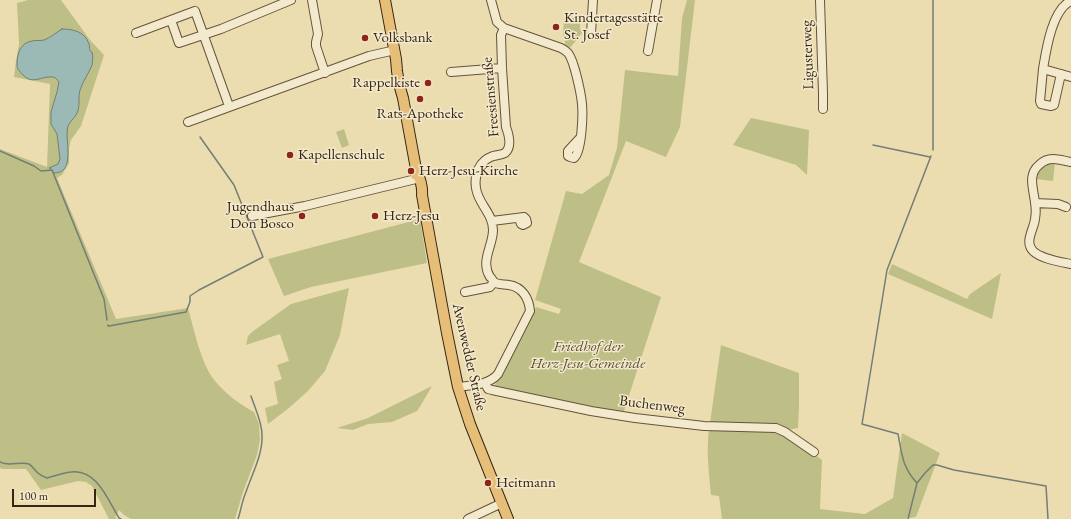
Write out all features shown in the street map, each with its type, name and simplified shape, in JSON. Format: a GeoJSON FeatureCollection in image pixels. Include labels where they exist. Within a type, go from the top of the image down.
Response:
{"type":"FeatureCollection","features":[{"type":"Feature","properties":{"kind":"main road","name":"Avenwedder Straße"},"geometry":{"type":"LineString","coordinates":[[385,0],[396,55],[398,78],[404,98],[422,191],[446,333],[458,387],[470,424],[508,519]]}},
{"type":"Feature","properties":{"kind":"street"},"geometry":{"type":"LineString","coordinates":[[171,20],[179,43],[291,0]]}},
{"type":"Feature","properties":{"kind":"street"},"geometry":{"type":"LineString","coordinates":[[312,0],[318,34],[316,46],[325,73]]}},
{"type":"Feature","properties":{"kind":"street"},"geometry":{"type":"LineString","coordinates":[[491,0],[497,22],[504,28],[561,48],[568,52],[579,86],[582,104],[582,128],[580,138]]}},
{"type":"Feature","properties":{"kind":"street"},"geometry":{"type":"LineString","coordinates":[[591,34],[593,0]]}},
{"type":"Feature","properties":{"kind":"street"},"geometry":{"type":"LineString","coordinates":[[648,51],[657,0]]}},
{"type":"Feature","properties":{"kind":"street","name":"Ligusterweg"},"geometry":{"type":"LineString","coordinates":[[820,0],[823,109]]}},
{"type":"Feature","properties":{"kind":"street"},"geometry":{"type":"LineString","coordinates":[[1061,74],[1054,105],[1050,106],[1041,104],[1043,70],[1047,46],[1054,23],[1060,10],[1066,3],[1071,1]]}},
{"type":"Feature","properties":{"kind":"street"},"geometry":{"type":"LineString","coordinates":[[136,33],[195,12],[229,106]]}},
{"type":"Feature","properties":{"kind":"street","name":"Freesienstraße"},"geometry":{"type":"LineString","coordinates":[[492,221],[480,200],[476,189],[475,178],[479,166],[486,159],[505,153],[508,148],[509,136],[506,127],[500,35],[504,28]]}},
{"type":"Feature","properties":{"kind":"street"},"geometry":{"type":"LineString","coordinates":[[188,122],[369,56],[396,55]]}},
{"type":"Feature","properties":{"kind":"street"},"geometry":{"type":"LineString","coordinates":[[451,72],[502,68]]}},
{"type":"Feature","properties":{"kind":"street"},"geometry":{"type":"LineString","coordinates":[[1043,70],[1071,77]]}},
{"type":"Feature","properties":{"kind":"street"},"geometry":{"type":"LineString","coordinates":[[1071,162],[1052,159],[1046,160],[1037,166],[1032,174],[1036,212],[1029,239],[1033,251],[1039,255],[1071,264]]}},
{"type":"Feature","properties":{"kind":"street"},"geometry":{"type":"LineString","coordinates":[[252,216],[305,206],[418,176]]}},
{"type":"Feature","properties":{"kind":"street"},"geometry":{"type":"LineString","coordinates":[[1035,203],[1058,204],[1066,207]]}},
{"type":"Feature","properties":{"kind":"street"},"geometry":{"type":"LineString","coordinates":[[458,387],[490,382],[494,379],[530,311],[530,303],[523,292],[516,287],[501,285],[494,282],[486,267],[486,259],[493,235],[492,221],[518,218]]}},
{"type":"Feature","properties":{"kind":"street"},"geometry":{"type":"LineString","coordinates":[[465,292],[490,287],[494,282]]}},
{"type":"Feature","properties":{"kind":"street","name":"Buchenweg"},"geometry":{"type":"LineString","coordinates":[[485,383],[488,389],[492,390],[591,411],[635,418],[704,426],[776,428],[785,432],[814,452]]}},
{"type":"Feature","properties":{"kind":"street"},"geometry":{"type":"LineString","coordinates":[[468,519],[502,503]]}},
{"type":"Feature","properties":{"kind":"green space"},"geometry":{"type":"Polygon","coordinates":[[[28,0],[61,0],[90,40],[104,55],[81,126],[71,140],[69,148],[69,163],[62,175],[57,178],[116,319],[188,308],[198,346],[210,374],[219,386],[228,394],[254,412],[259,424],[260,440],[257,455],[243,492],[235,519],[131,519],[119,510],[115,518],[117,519],[109,519],[92,486],[86,482],[78,481],[41,490],[26,469],[0,468],[0,149],[47,167],[50,84],[14,77],[19,44],[17,3],[28,0]]]}},
{"type":"Feature","properties":{"kind":"green space","name":"Friedhof der Herz-Jesu-Gemeinde"},"geometry":{"type":"Polygon","coordinates":[[[687,0],[695,0],[680,127],[666,157],[626,141],[579,262],[661,297],[623,414],[494,388],[536,307],[559,314],[561,309],[535,300],[566,191],[582,194],[609,175],[617,148],[625,70],[678,76],[682,18],[687,0]]]}},
{"type":"Feature","properties":{"kind":"green space"},"geometry":{"type":"Polygon","coordinates":[[[564,18],[580,18],[580,29],[582,33],[570,48],[565,44],[565,37],[563,36],[564,18]]]}},
{"type":"Feature","properties":{"kind":"green space"},"geometry":{"type":"Polygon","coordinates":[[[751,118],[809,130],[807,175],[796,165],[733,145],[751,118]]]}},
{"type":"Feature","properties":{"kind":"green space"},"geometry":{"type":"Polygon","coordinates":[[[344,129],[349,145],[342,148],[336,132],[344,129]]]}},
{"type":"Feature","properties":{"kind":"green space"},"geometry":{"type":"Polygon","coordinates":[[[1055,162],[1053,181],[1035,179],[1038,172],[1044,165],[1055,162]]]}},
{"type":"Feature","properties":{"kind":"green space"},"geometry":{"type":"Polygon","coordinates":[[[420,219],[427,263],[311,287],[284,296],[268,259],[420,219]]]}},
{"type":"Feature","properties":{"kind":"green space"},"geometry":{"type":"Polygon","coordinates":[[[892,264],[967,299],[970,294],[1001,273],[992,319],[888,274],[892,264]]]}},
{"type":"Feature","properties":{"kind":"green space"},"geometry":{"type":"Polygon","coordinates":[[[349,288],[340,335],[325,371],[308,391],[268,424],[265,408],[278,404],[274,382],[282,379],[277,365],[289,361],[280,334],[246,345],[248,336],[291,304],[349,288]]]}},
{"type":"Feature","properties":{"kind":"green space"},"geometry":{"type":"Polygon","coordinates":[[[721,345],[799,373],[798,428],[787,430],[710,423],[721,345]]]}},
{"type":"Feature","properties":{"kind":"green space"},"geometry":{"type":"Polygon","coordinates":[[[432,386],[417,411],[392,422],[368,424],[353,430],[337,428],[368,418],[432,386]]]}},
{"type":"Feature","properties":{"kind":"green space"},"geometry":{"type":"Polygon","coordinates":[[[709,429],[776,430],[785,433],[822,460],[820,509],[865,514],[893,498],[902,433],[940,453],[916,517],[904,519],[722,519],[719,496],[711,495],[708,454],[709,429]]]}},
{"type":"Feature","properties":{"kind":"water"},"geometry":{"type":"Polygon","coordinates":[[[62,29],[78,32],[85,37],[90,51],[92,52],[93,60],[91,68],[80,90],[78,111],[68,126],[68,155],[66,166],[62,171],[54,173],[49,168],[58,164],[60,159],[57,134],[51,124],[51,112],[59,82],[53,77],[34,80],[27,78],[18,69],[17,61],[20,50],[25,44],[32,41],[44,40],[62,29]]]}},
{"type":"Feature","properties":{"kind":"waterway"},"geometry":{"type":"LineString","coordinates":[[933,0],[933,150]]}},
{"type":"Feature","properties":{"kind":"waterway"},"geometry":{"type":"LineString","coordinates":[[108,325],[186,312],[190,302],[190,296],[263,257],[234,185],[200,137]]}},
{"type":"Feature","properties":{"kind":"waterway"},"geometry":{"type":"LineString","coordinates":[[873,145],[930,157]]}},
{"type":"Feature","properties":{"kind":"waterway"},"geometry":{"type":"LineString","coordinates":[[0,151],[34,166],[41,171],[52,170],[104,299],[107,320]]}},
{"type":"Feature","properties":{"kind":"waterway"},"geometry":{"type":"LineString","coordinates":[[917,483],[905,466],[898,434],[862,424],[887,270],[931,156]]}},
{"type":"Feature","properties":{"kind":"waterway"},"geometry":{"type":"LineString","coordinates":[[238,519],[243,499],[257,464],[262,442],[261,425],[251,396]]}},
{"type":"Feature","properties":{"kind":"waterway"},"geometry":{"type":"LineString","coordinates":[[0,462],[7,464],[29,464],[39,474],[47,478],[71,472],[80,472],[88,475],[106,494],[119,518],[121,519]]}},
{"type":"Feature","properties":{"kind":"waterway"},"geometry":{"type":"LineString","coordinates":[[908,519],[917,483],[933,465],[1046,486],[1048,519]]}},
{"type":"Feature","properties":{"kind":"place","name":"Kindertagesstätte St. Josef"},"geometry":{"type":"Point","coordinates":[556,27]}},
{"type":"Feature","properties":{"kind":"place","name":"Volksbank"},"geometry":{"type":"Point","coordinates":[365,38]}},
{"type":"Feature","properties":{"kind":"place","name":"Rappelkiste"},"geometry":{"type":"Point","coordinates":[428,83]}},
{"type":"Feature","properties":{"kind":"place","name":"Rats-Apotheke"},"geometry":{"type":"Point","coordinates":[420,99]}},
{"type":"Feature","properties":{"kind":"place","name":"Kapellenschule"},"geometry":{"type":"Point","coordinates":[290,155]}},
{"type":"Feature","properties":{"kind":"place","name":"Herz-Jesu-Kirche"},"geometry":{"type":"Point","coordinates":[411,171]}},
{"type":"Feature","properties":{"kind":"place","name":"Jugendhaus Don Bosco"},"geometry":{"type":"Point","coordinates":[302,216]}},
{"type":"Feature","properties":{"kind":"place","name":"Herz-Jesu"},"geometry":{"type":"Point","coordinates":[375,216]}},
{"type":"Feature","properties":{"kind":"place","name":"Heitmann"},"geometry":{"type":"Point","coordinates":[488,483]}}]}
